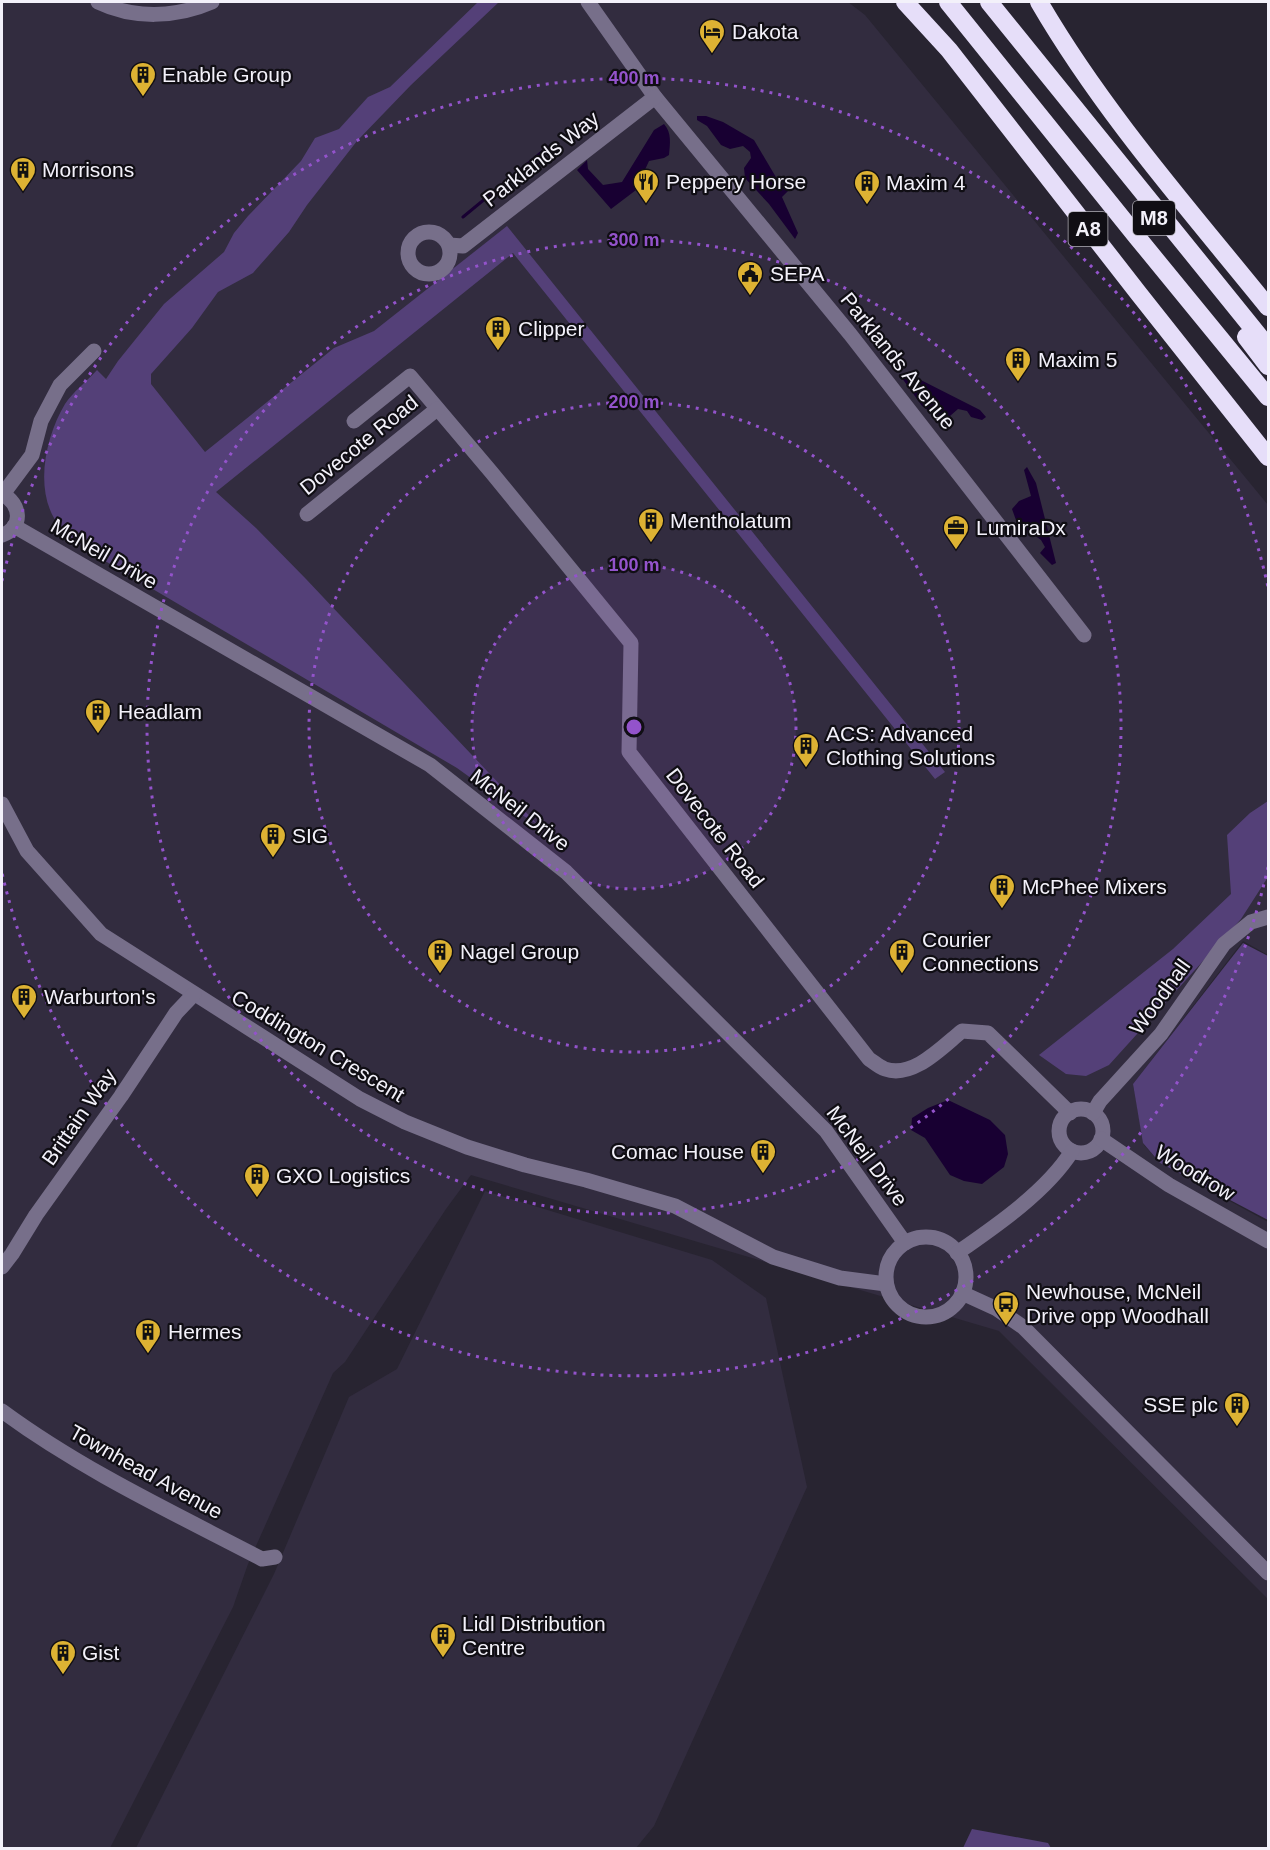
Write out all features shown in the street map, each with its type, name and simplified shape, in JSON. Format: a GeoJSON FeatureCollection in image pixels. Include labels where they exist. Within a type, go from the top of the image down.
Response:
{"type":"FeatureCollection","features":[{"type":"Feature","properties":{"kind":"highway","name":"A8"},"geometry":{"type":"LineString","coordinates":[[905,2],[949,50],[1138,294],[1269,457]]}},
{"type":"Feature","properties":{"kind":"highway","name":"M8"},"geometry":{"type":"LineString","coordinates":[[948,2],[1269,397]]}},
{"type":"Feature","properties":{"kind":"highway","name":"M8"},"geometry":{"type":"LineString","coordinates":[[989,2],[1269,347]]}},
{"type":"Feature","properties":{"kind":"highway"},"geometry":{"type":"LineString","coordinates":[[1039,2],[1109,108],[1269,307]]}},
{"type":"Feature","properties":{"kind":"highway","name":"M8"},"geometry":{"type":"LineString","coordinates":[[1042,69],[1269,366]]}},
{"type":"Feature","properties":{"kind":"highway","name":"M8"},"geometry":{"type":"LineString","coordinates":[[1137,237],[1269,412]]}},
{"type":"Feature","properties":{"kind":"street"},"geometry":{"type":"LineString","coordinates":[[98,2],[143,15],[160,15],[196,9],[212,2]]}},
{"type":"Feature","properties":{"kind":"street","name":"Parklands Avenue"},"geometry":{"type":"LineString","coordinates":[[588,2],[655,97],[850,334],[1084,635]]}},
{"type":"Feature","properties":{"kind":"street","name":"Parklands Way"},"geometry":{"type":"LineString","coordinates":[[449,245],[463,246],[655,97]]}},
{"type":"Feature","properties":{"kind":"street"},"geometry":{"type":"LineString","coordinates":[[8,531],[17,511],[10,498],[2,494],[32,455],[40,422],[60,385],[94,351]]}},
{"type":"Feature","properties":{"kind":"street","name":"Dovecote Road"},"geometry":{"type":"LineString","coordinates":[[354,421],[410,376],[536,526],[630,644],[629,752],[869,1059],[885,1069],[900,1071],[920,1064],[962,1031],[988,1033],[1070,1113]]}},
{"type":"Feature","properties":{"kind":"street","name":"Dovecote Road"},"geometry":{"type":"LineString","coordinates":[[307,514],[437,409]]}},
{"type":"Feature","properties":{"kind":"street","name":"McNeil Drive"},"geometry":{"type":"LineString","coordinates":[[8,531],[430,765],[566,872],[826,1131],[905,1243]]}},
{"type":"Feature","properties":{"kind":"street","name":"Coddington Crescent"},"geometry":{"type":"LineString","coordinates":[[2,804],[27,851],[101,934],[360,1099],[408,1124],[467,1147],[525,1166],[586,1180],[675,1206],[773,1257],[840,1278],[886,1284]]}},
{"type":"Feature","properties":{"kind":"street","name":"Woodhall"},"geometry":{"type":"LineString","coordinates":[[1093,1113],[1100,1101],[1161,1034],[1224,944],[1251,922],[1269,917]]}},
{"type":"Feature","properties":{"kind":"street","name":"Brittain Way"},"geometry":{"type":"LineString","coordinates":[[2,1267],[176,1013],[194,994]]}},
{"type":"Feature","properties":{"kind":"street"},"geometry":{"type":"LineString","coordinates":[[1083,1109],[1093,1113],[1100,1120],[1101,1139],[1098,1145],[1087,1152],[1072,1151],[1064,1143],[1060,1130],[1064,1117],[1070,1113],[1083,1109]]}},
{"type":"Feature","properties":{"kind":"street","name":"Woodrow"},"geometry":{"type":"LineString","coordinates":[[1101,1139],[1169,1185],[1269,1241]]}},
{"type":"Feature","properties":{"kind":"street"},"geometry":{"type":"LineString","coordinates":[[957,1253],[1033,1196],[1062,1166],[1072,1151]]}},
{"type":"Feature","properties":{"kind":"street"},"geometry":{"type":"LineString","coordinates":[[916,1238],[939,1239],[949,1245],[963,1262],[965,1283],[962,1293],[954,1305],[943,1313],[930,1317],[916,1316],[896,1304],[890,1295],[886,1284],[889,1261],[896,1250],[905,1243],[916,1238]]}},
{"type":"Feature","properties":{"kind":"street"},"geometry":{"type":"LineString","coordinates":[[962,1293],[997,1309],[1023,1327],[1269,1573]]}},
{"type":"Feature","properties":{"kind":"street","name":"Townhead Avenue"},"geometry":{"type":"LineString","coordinates":[[2,1411],[66,1453],[181,1516],[262,1559],[275,1557]]}},
{"type":"Feature","properties":{"kind":"shaded area"},"geometry":{"type":"Polygon","coordinates":[[[2,2],[848,2],[865,15],[1268,505],[1268,955],[1243,941],[1133,1084],[1144,1145],[1160,1163],[1268,1222],[1268,1599],[999,1331],[471,1175],[345,1362],[333,1373],[248,1564],[233,1607],[110,1848],[2,1848],[2,2]]]}},
{"type":"Feature","properties":{"kind":"shaded area"},"geometry":{"type":"Polygon","coordinates":[[[478,2],[499,2],[411,85],[357,141],[289,232],[253,273],[218,292],[192,328],[151,374],[151,384],[205,452],[334,348],[374,331],[507,226],[945,772],[935,779],[513,253],[216,492],[256,528],[306,579],[537,824],[457,768],[100,558],[67,534],[53,517],[47,502],[44,468],[51,434],[68,400],[97,370],[106,379],[164,304],[224,252],[234,233],[301,161],[315,138],[339,129],[368,97],[390,87],[478,2]]]}},
{"type":"Feature","properties":{"kind":"shaded area"},"geometry":{"type":"Polygon","coordinates":[[[697,116],[706,116],[723,122],[754,140],[780,184],[787,183],[789,190],[782,197],[798,233],[795,239],[769,204],[745,178],[744,168],[751,158],[750,152],[743,146],[730,149],[721,145],[707,126],[697,120],[697,116]]]}},
{"type":"Feature","properties":{"kind":"shaded area"},"geometry":{"type":"Polygon","coordinates":[[[664,124],[669,135],[669,155],[649,161],[640,187],[611,209],[577,170],[587,160],[588,169],[603,185],[622,182],[654,130],[664,124]]]}},
{"type":"Feature","properties":{"kind":"shaded area"},"geometry":{"type":"Polygon","coordinates":[[[899,374],[909,374],[980,410],[986,417],[982,420],[971,417],[967,411],[958,409],[950,416],[938,417],[922,406],[899,374]]]}},
{"type":"Feature","properties":{"kind":"shaded area"},"geometry":{"type":"Polygon","coordinates":[[[1027,467],[1036,483],[1056,563],[1052,565],[1040,553],[1045,547],[1041,540],[1017,523],[1012,509],[1019,501],[1031,496],[1024,470],[1027,467]]]}},
{"type":"Feature","properties":{"kind":"shaded area"},"geometry":{"type":"Polygon","coordinates":[[[1268,801],[1268,877],[1241,919],[1109,1065],[1086,1076],[1066,1074],[1039,1055],[1173,949],[1231,894],[1227,835],[1250,813],[1268,801]]]}},
{"type":"Feature","properties":{"kind":"shaded area"},"geometry":{"type":"Polygon","coordinates":[[[1243,943],[1268,956],[1268,1220],[1160,1163],[1143,1143],[1133,1084],[1243,943]]]}},
{"type":"Feature","properties":{"kind":"shaded area"},"geometry":{"type":"Polygon","coordinates":[[[948,1100],[990,1120],[1005,1135],[1008,1154],[1004,1167],[982,1184],[964,1181],[950,1175],[925,1138],[911,1130],[912,1118],[948,1100]]]}},
{"type":"Feature","properties":{"kind":"shaded area"},"geometry":{"type":"Polygon","coordinates":[[[485,1191],[712,1260],[766,1298],[807,1487],[654,1826],[636,1848],[136,1848],[274,1574],[349,1397],[397,1369],[485,1191]]]}},
{"type":"Feature","properties":{"kind":"shaded area"},"geometry":{"type":"Polygon","coordinates":[[[972,1829],[1048,1843],[1051,1848],[963,1848],[972,1829]]]}},
{"type":"Feature","properties":{"kind":"waterway"},"geometry":{"type":"LineString","coordinates":[[463,217],[548,147]]}},
{"type":"Feature","properties":{"kind":"place","name":"Dakota"},"geometry":{"type":"Point","coordinates":[712,55]}},
{"type":"Feature","properties":{"kind":"place","name":"Enable Group"},"geometry":{"type":"Point","coordinates":[143,98]}},
{"type":"Feature","properties":{"kind":"place","name":"Morrisons"},"geometry":{"type":"Point","coordinates":[23,193]}},
{"type":"Feature","properties":{"kind":"place","name":"Peppery Horse"},"geometry":{"type":"Point","coordinates":[646,205]}},
{"type":"Feature","properties":{"kind":"place","name":"Maxim 4"},"geometry":{"type":"Point","coordinates":[867,206]}},
{"type":"Feature","properties":{"kind":"place","name":"SEPA"},"geometry":{"type":"Point","coordinates":[750,297]}},
{"type":"Feature","properties":{"kind":"place","name":"Clipper"},"geometry":{"type":"Point","coordinates":[498,352]}},
{"type":"Feature","properties":{"kind":"place","name":"Maxim 5"},"geometry":{"type":"Point","coordinates":[1018,383]}},
{"type":"Feature","properties":{"kind":"place","name":"Mentholatum"},"geometry":{"type":"Point","coordinates":[651,544]}},
{"type":"Feature","properties":{"kind":"place","name":"LumiraDx"},"geometry":{"type":"Point","coordinates":[956,551]}},
{"type":"Feature","properties":{"kind":"place","name":"Headlam"},"geometry":{"type":"Point","coordinates":[98,735]}},
{"type":"Feature","properties":{"kind":"place","name":"ACS: Advanced Clothing Solutions"},"geometry":{"type":"Point","coordinates":[806,769]}},
{"type":"Feature","properties":{"kind":"place","name":"SIG"},"geometry":{"type":"Point","coordinates":[273,859]}},
{"type":"Feature","properties":{"kind":"place","name":"McPhee Mixers"},"geometry":{"type":"Point","coordinates":[1002,910]}},
{"type":"Feature","properties":{"kind":"place","name":"Nagel Group"},"geometry":{"type":"Point","coordinates":[440,975]}},
{"type":"Feature","properties":{"kind":"place","name":"Courier Connections"},"geometry":{"type":"Point","coordinates":[902,975]}},
{"type":"Feature","properties":{"kind":"place","name":"Warburton's"},"geometry":{"type":"Point","coordinates":[24,1020]}},
{"type":"Feature","properties":{"kind":"place","name":"Comac House"},"geometry":{"type":"Point","coordinates":[763,1175]}},
{"type":"Feature","properties":{"kind":"place","name":"GXO Logistics"},"geometry":{"type":"Point","coordinates":[257,1199]}},
{"type":"Feature","properties":{"kind":"place","name":"Newhouse, McNeil Drive opp Woodhall"},"geometry":{"type":"Point","coordinates":[1006,1327]}},
{"type":"Feature","properties":{"kind":"place","name":"Hermes"},"geometry":{"type":"Point","coordinates":[148,1355]}},
{"type":"Feature","properties":{"kind":"place","name":"SSE plc"},"geometry":{"type":"Point","coordinates":[1237,1428]}},
{"type":"Feature","properties":{"kind":"place","name":"Lidl Distribution Centre"},"geometry":{"type":"Point","coordinates":[443,1659]}},
{"type":"Feature","properties":{"kind":"place","name":"Gist"},"geometry":{"type":"Point","coordinates":[63,1676]}}]}
